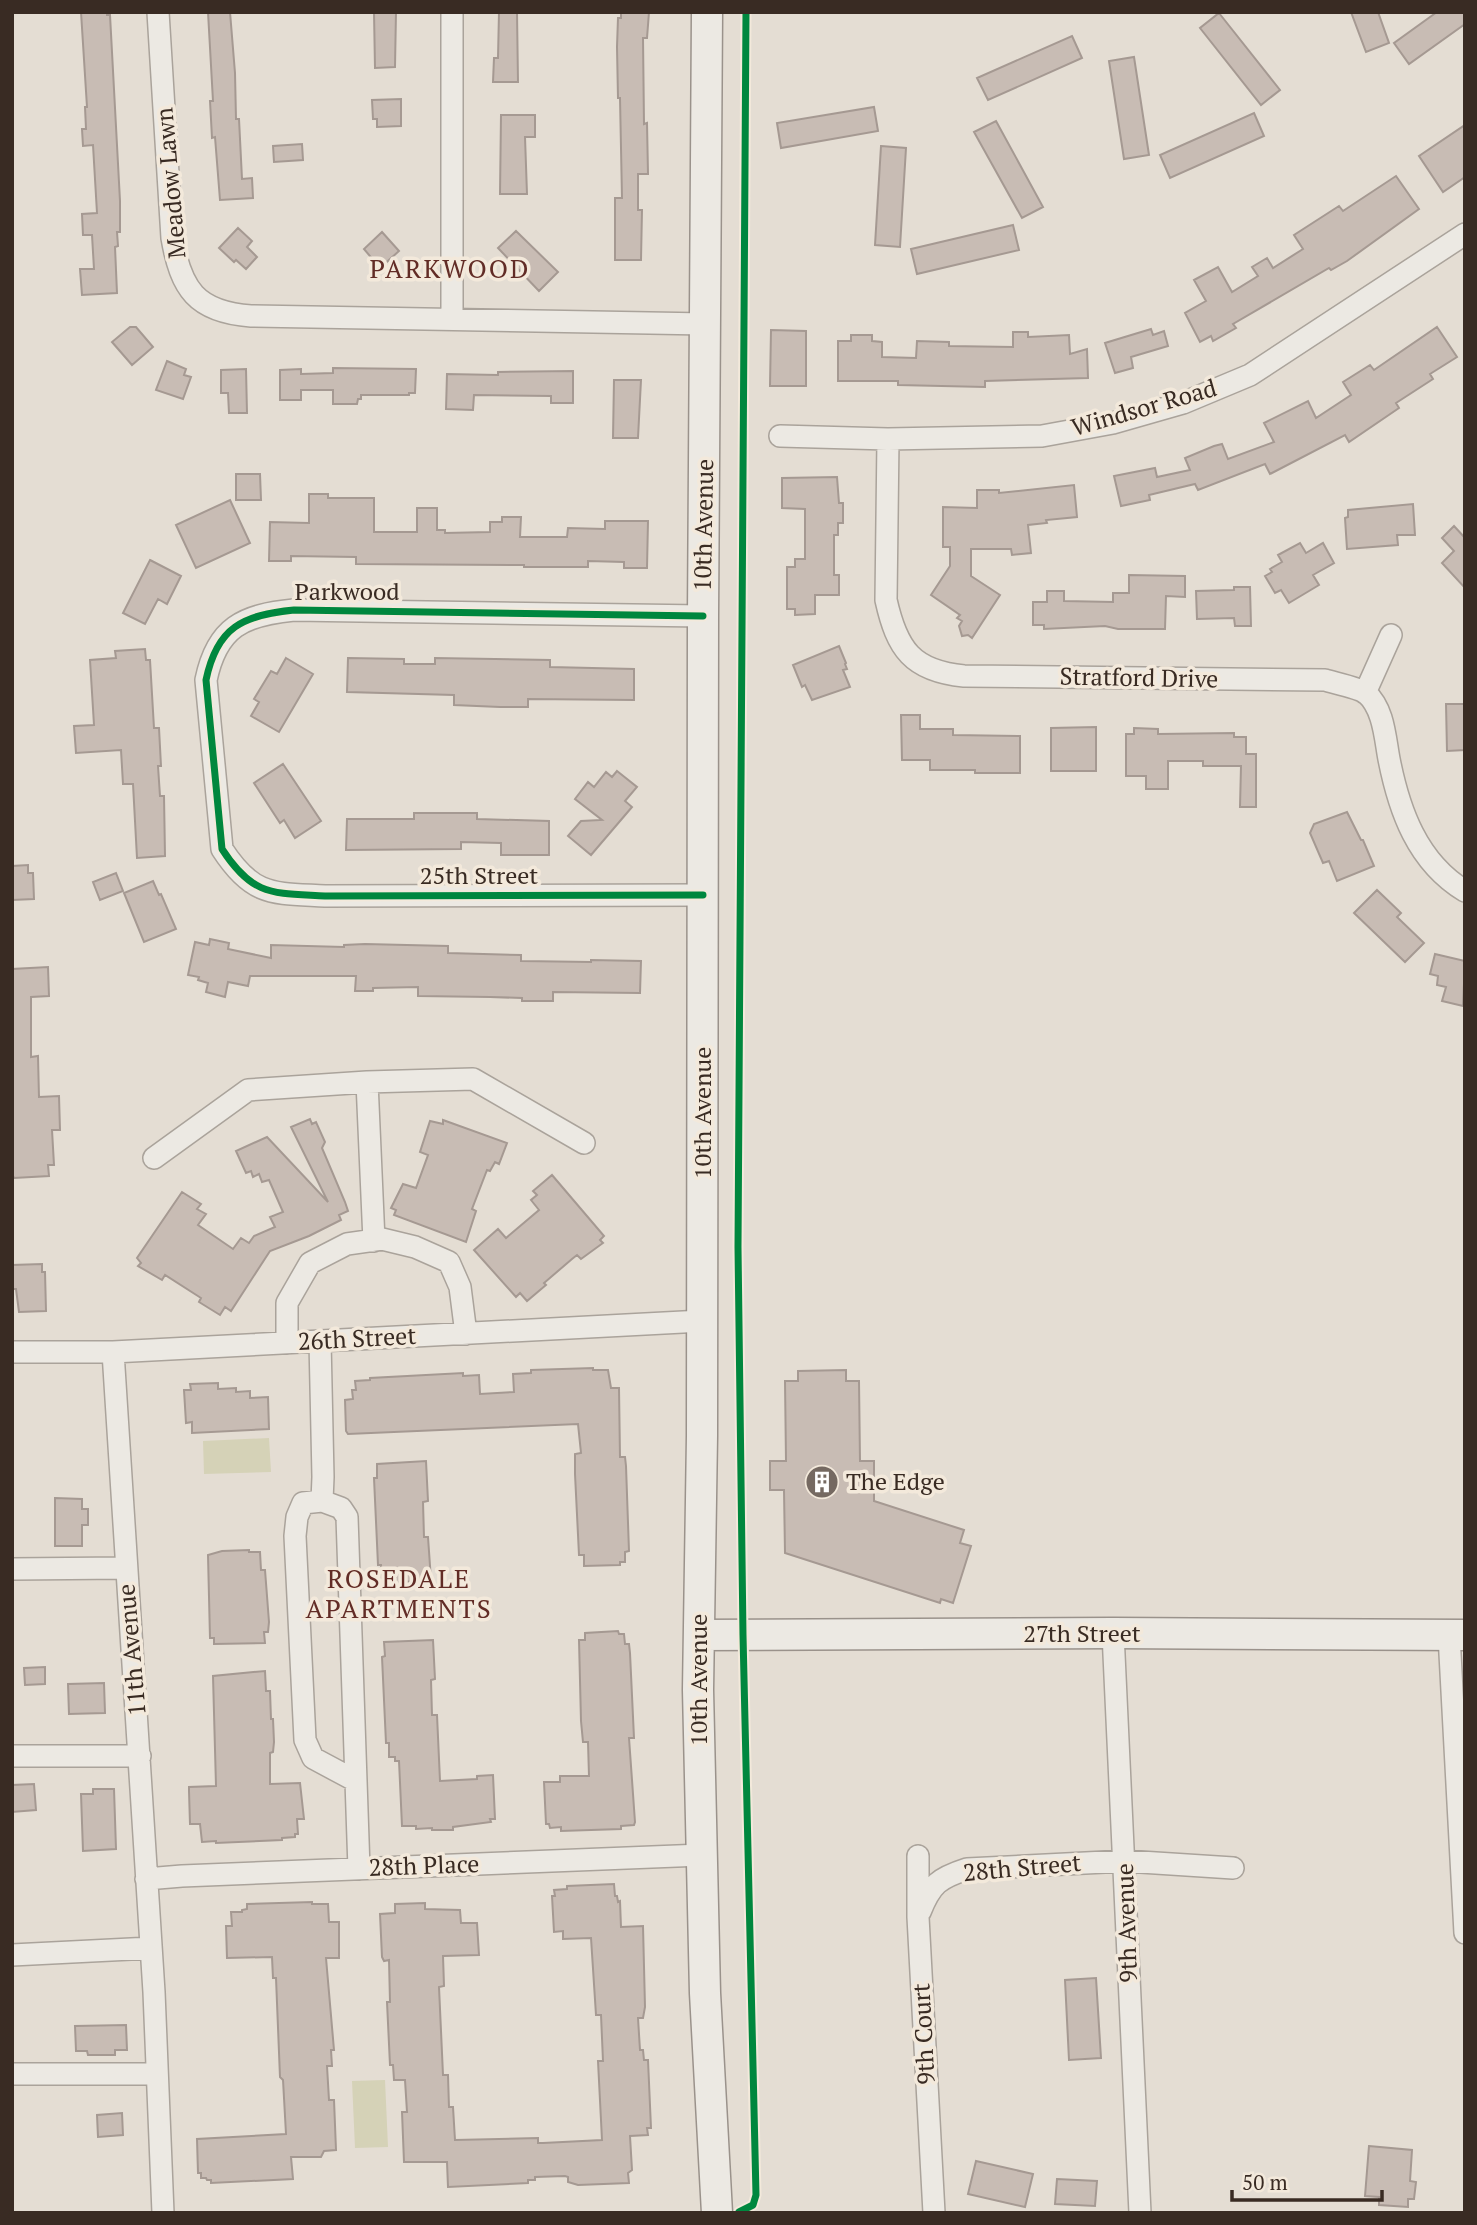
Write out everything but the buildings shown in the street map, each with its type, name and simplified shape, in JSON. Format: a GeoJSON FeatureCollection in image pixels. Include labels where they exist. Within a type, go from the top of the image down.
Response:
{"type":"FeatureCollection","features":[{"type":"Feature","properties":{"kind":"main road","name":"10th Avenue"},"geometry":{"type":"LineString","coordinates":[[707,12],[699,1635],[705,1993],[718,2213]]}},
{"type":"Feature","properties":{"kind":"main road","name":"27th Street"},"geometry":{"type":"LineString","coordinates":[[699,1635],[1113,1633],[1457,1636]]}},
{"type":"Feature","properties":{"kind":"street","name":"Meadow Lawn"},"geometry":{"type":"LineString","coordinates":[[158,12],[172,237],[176,262],[186,286],[204,304],[226,314],[706,324]]}},
{"type":"Feature","properties":{"kind":"street"},"geometry":{"type":"LineString","coordinates":[[452,12],[452,318]]}},
{"type":"Feature","properties":{"kind":"street","name":"Windsor Road"},"geometry":{"type":"LineString","coordinates":[[780,436],[888,439],[1042,436],[1113,423],[1183,403],[1250,375],[1465,234]]}},
{"type":"Feature","properties":{"kind":"street","name":"Stratford Drive"},"geometry":{"type":"LineString","coordinates":[[888,439],[886,600],[891,624],[901,646],[918,663],[939,674],[964,676],[1325,680],[1365,693]]}},
{"type":"Feature","properties":{"kind":"street","name":"Parkwood"},"geometry":{"type":"LineString","coordinates":[[255,886],[235,870],[222,849],[206,680],[211,656],[225,635],[246,620],[270,612],[294,610],[703,616]]}},
{"type":"Feature","properties":{"kind":"street"},"geometry":{"type":"LineString","coordinates":[[1391,635],[1365,693],[1380,715],[1390,762],[1410,830],[1423,852],[1439,870],[1465,891]]}},
{"type":"Feature","properties":{"kind":"street","name":"25th Street"},"geometry":{"type":"LineString","coordinates":[[255,886],[278,893],[326,896],[704,895]]}},
{"type":"Feature","properties":{"kind":"street"},"geometry":{"type":"LineString","coordinates":[[154,1158],[248,1090],[367,1082],[473,1079],[584,1143]]}},
{"type":"Feature","properties":{"kind":"street"},"geometry":{"type":"LineString","coordinates":[[367,1082],[374,1241]]}},
{"type":"Feature","properties":{"kind":"street"},"geometry":{"type":"LineString","coordinates":[[287,1343],[287,1303],[310,1263],[347,1244],[382,1239],[415,1247],[449,1262],[460,1287],[466,1334]]}},
{"type":"Feature","properties":{"kind":"street","name":"26th Street"},"geometry":{"type":"LineString","coordinates":[[12,1352],[113,1352],[702,1321]]}},
{"type":"Feature","properties":{"kind":"street"},"geometry":{"type":"LineString","coordinates":[[320,1341],[322,1501]]}},
{"type":"Feature","properties":{"kind":"street","name":"11th Avenue"},"geometry":{"type":"LineString","coordinates":[[113,1352],[125,1568],[140,1756],[157,2074]]}},
{"type":"Feature","properties":{"kind":"street"},"geometry":{"type":"LineString","coordinates":[[356,1781],[313,1758],[305,1740],[295,1536],[297,1517],[303,1503],[322,1501],[341,1508],[346,1517],[356,1781],[359,1868]]}},
{"type":"Feature","properties":{"kind":"street"},"geometry":{"type":"LineString","coordinates":[[12,1569],[125,1568]]}},
{"type":"Feature","properties":{"kind":"street","name":"9th Avenue"},"geometry":{"type":"LineString","coordinates":[[1113,1633],[1140,2213]]}},
{"type":"Feature","properties":{"kind":"street"},"geometry":{"type":"LineString","coordinates":[[1457,1636],[1465,1933]]}},
{"type":"Feature","properties":{"kind":"street"},"geometry":{"type":"LineString","coordinates":[[12,1756],[140,1756]]}},
{"type":"Feature","properties":{"kind":"street","name":"28th Place"},"geometry":{"type":"LineString","coordinates":[[146,1879],[702,1855]]}},
{"type":"Feature","properties":{"kind":"street","name":"9th Court"},"geometry":{"type":"LineString","coordinates":[[918,1856],[918,1917],[934,2213]]}},
{"type":"Feature","properties":{"kind":"street","name":"28th Street"},"geometry":{"type":"LineString","coordinates":[[918,1917],[927,1895],[944,1877],[967,1869],[1125,1861],[1233,1868]]}},
{"type":"Feature","properties":{"kind":"street"},"geometry":{"type":"LineString","coordinates":[[12,1955],[151,1948]]}},
{"type":"Feature","properties":{"kind":"street"},"geometry":{"type":"LineString","coordinates":[[12,2074],[157,2074],[163,2213]]}},
{"type":"Feature","properties":{"kind":"shaded area"},"geometry":{"type":"Polygon","coordinates":[[[269,1438],[271,1472],[204,1474],[203,1441],[269,1438]]]}},
{"type":"Feature","properties":{"kind":"shaded area"},"geometry":{"type":"Polygon","coordinates":[[[385,2080],[388,2147],[355,2148],[352,2081],[385,2080]]]}},
{"type":"Feature","properties":{"kind":"cycle path"},"geometry":{"type":"LineString","coordinates":[[739,2212],[753,2205],[756,2195],[743,1635],[738,1247],[746,12]]}},
{"type":"Feature","properties":{"kind":"cycle path"},"geometry":{"type":"LineString","coordinates":[[703,616],[294,610],[276,612],[247,620],[225,636],[217,647],[206,680],[222,849],[244,876],[266,889],[325,896],[703,895]]}},
{"type":"Feature","properties":{"kind":"place","name":"The Edge"},"geometry":{"type":"Point","coordinates":[822,1482]}},
{"type":"Feature","properties":{"kind":"district","name":"PARKWOOD"},"geometry":{"type":"Point","coordinates":[450,269]}},
{"type":"Feature","properties":{"kind":"district","name":"ROSEDALE APARTMENTS"},"geometry":{"type":"Point","coordinates":[399,1594]}}]}
